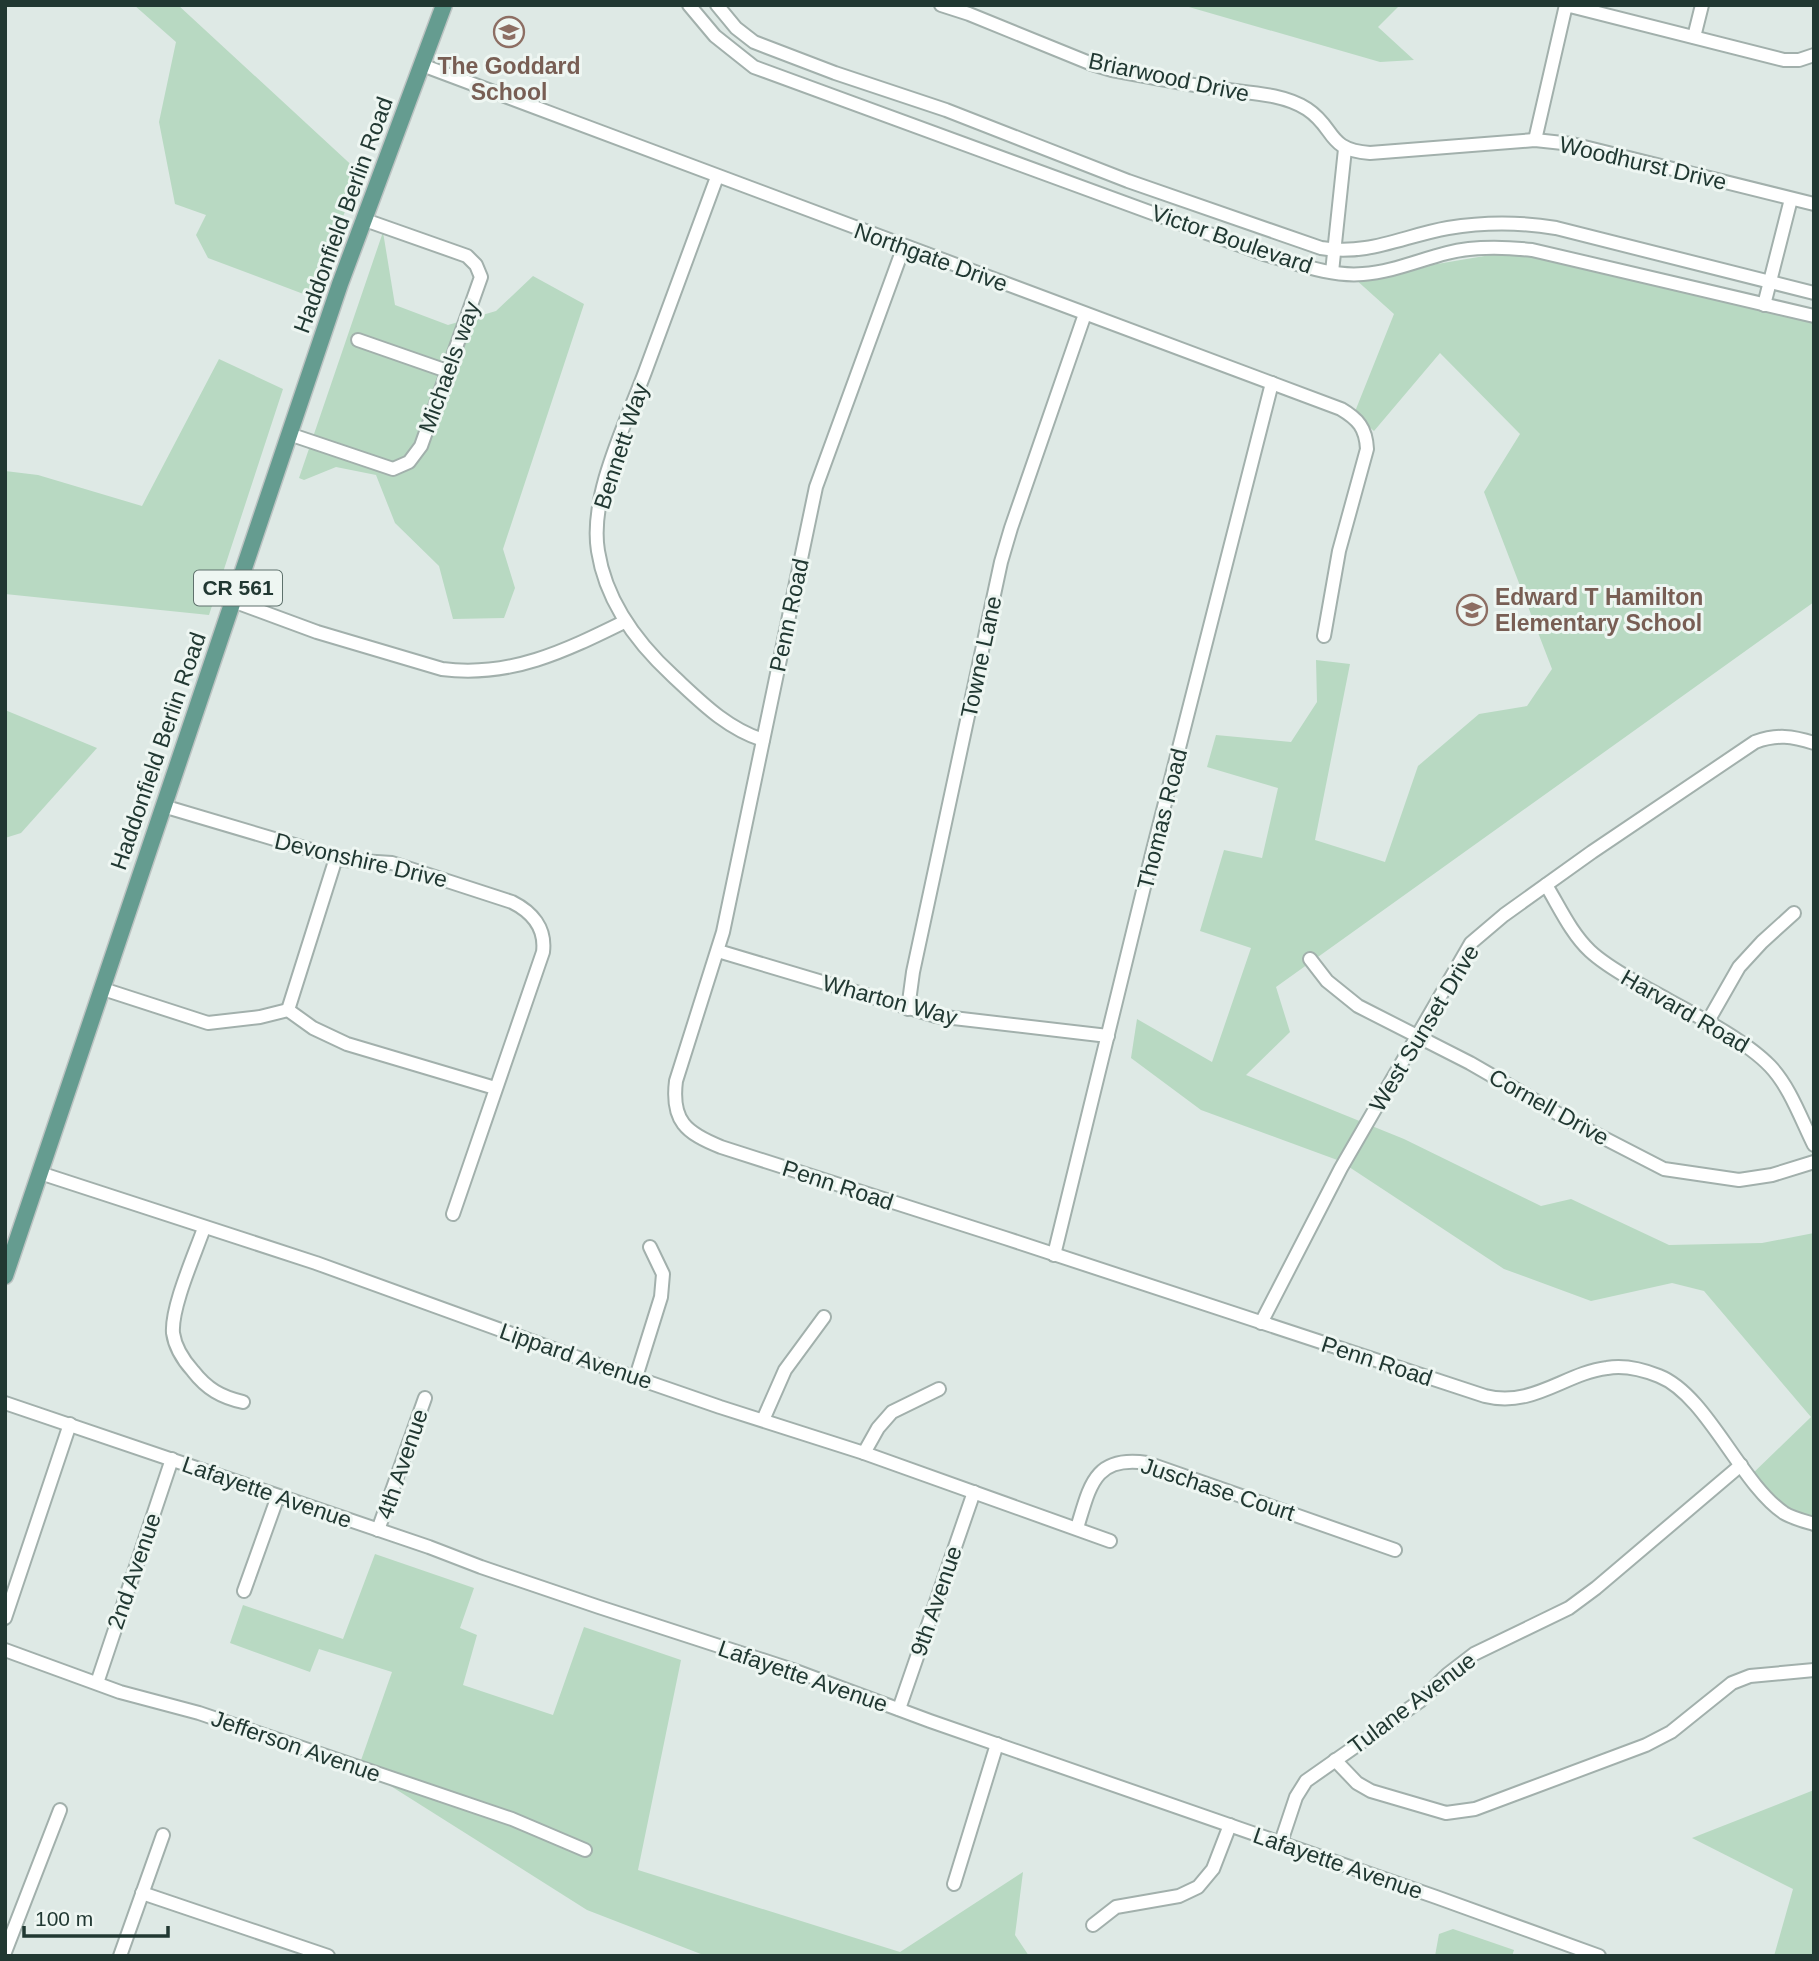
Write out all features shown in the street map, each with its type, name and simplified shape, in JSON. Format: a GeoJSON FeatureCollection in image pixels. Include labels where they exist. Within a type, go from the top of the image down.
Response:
{"type":"FeatureCollection","features":[{"type":"Feature","properties":{"kind":"main road","name":"Haddonfield Berlin Road"},"geometry":{"type":"LineString","coordinates":[[5,1276],[353,248],[444,5]]}},
{"type":"Feature","properties":{"kind":"street","name":"Victor Boulevard"},"geometry":{"type":"LineString","coordinates":[[689,5],[715,36],[754,67],[1264,254],[1332,272],[1371,273],[1448,252],[1474,248],[1515,248],[1814,316]]}},
{"type":"Feature","properties":{"kind":"street","name":"Victor Boulevard"},"geometry":{"type":"LineString","coordinates":[[717,5],[736,28],[754,42],[835,73],[946,110],[1128,181],[1304,243],[1351,251],[1464,226],[1498,223],[1534,225],[1556,228],[1814,293]]}},
{"type":"Feature","properties":{"kind":"street","name":"Briarwood Drive"},"geometry":{"type":"LineString","coordinates":[[941,5],[1112,70],[1297,104],[1318,119],[1345,149]]}},
{"type":"Feature","properties":{"kind":"street"},"geometry":{"type":"LineString","coordinates":[[1535,140],[1566,5],[1784,60],[1799,60],[1814,55]]}},
{"type":"Feature","properties":{"kind":"street"},"geometry":{"type":"LineString","coordinates":[[1694,37],[1702,5]]}},
{"type":"Feature","properties":{"kind":"street","name":"Northgate Drive"},"geometry":{"type":"LineString","coordinates":[[422,65],[1341,409],[1362,425],[1367,449],[1339,551],[1324,636]]}},
{"type":"Feature","properties":{"kind":"street","name":"Woodhurst Drive"},"geometry":{"type":"LineString","coordinates":[[1345,149],[1370,153],[1535,140],[1602,151],[1814,204]]}},
{"type":"Feature","properties":{"kind":"street"},"geometry":{"type":"LineString","coordinates":[[1332,272],[1345,149]]}},
{"type":"Feature","properties":{"kind":"street","name":"Bennett Way"},"geometry":{"type":"LineString","coordinates":[[717,177],[608,472],[597,529],[598,551],[610,591],[624,622],[662,666],[721,721],[744,734],[763,740]]}},
{"type":"Feature","properties":{"kind":"street"},"geometry":{"type":"LineString","coordinates":[[1764,305],[1791,199]]}},
{"type":"Feature","properties":{"kind":"street","name":"Michaels way"},"geometry":{"type":"LineString","coordinates":[[289,434],[393,469],[409,462],[421,446],[481,277],[476,265],[467,256],[365,220]]}},
{"type":"Feature","properties":{"kind":"street"},"geometry":{"type":"LineString","coordinates":[[1420,235],[1421,261]]}},
{"type":"Feature","properties":{"kind":"street","name":"Penn Road"},"geometry":{"type":"LineString","coordinates":[[904,246],[816,488],[718,951],[676,1081],[675,1107],[679,1120],[701,1139],[721,1147],[1494,1399],[1545,1392],[1592,1371],[1609,1367],[1639,1370],[1662,1377],[1685,1395],[1767,1499],[1786,1514],[1814,1524]]}},
{"type":"Feature","properties":{"kind":"street","name":"Towne Lane"},"geometry":{"type":"LineString","coordinates":[[908,1009],[916,958],[1001,562],[1085,314]]}},
{"type":"Feature","properties":{"kind":"street"},"geometry":{"type":"LineString","coordinates":[[358,340],[447,371]]}},
{"type":"Feature","properties":{"kind":"street","name":"Thomas Road"},"geometry":{"type":"LineString","coordinates":[[1054,1255],[1272,383]]}},
{"type":"Feature","properties":{"kind":"street"},"geometry":{"type":"LineString","coordinates":[[233,601],[317,632],[442,669],[458,671],[485,672],[530,663],[588,640],[624,622]]}},
{"type":"Feature","properties":{"kind":"street","name":"West Sunset Drive"},"geometry":{"type":"LineString","coordinates":[[1262,1323],[1341,1168],[1471,943],[1546,885],[1755,742],[1777,736],[1813,739]]}},
{"type":"Feature","properties":{"kind":"street","name":"Devonshire Drive"},"geometry":{"type":"LineString","coordinates":[[163,806],[336,858],[391,863],[512,902],[532,915],[545,939],[543,952],[453,1214]]}},
{"type":"Feature","properties":{"kind":"street"},"geometry":{"type":"LineString","coordinates":[[288,1010],[336,858]]}},
{"type":"Feature","properties":{"kind":"street","name":"Harvard Road"},"geometry":{"type":"LineString","coordinates":[[1546,885],[1571,927],[1592,953],[1609,967],[1747,1047],[1773,1068],[1814,1145]]}},
{"type":"Feature","properties":{"kind":"street"},"geometry":{"type":"LineString","coordinates":[[1707,1023],[1740,967],[1762,942],[1794,913]]}},
{"type":"Feature","properties":{"kind":"street","name":"Wharton Way"},"geometry":{"type":"LineString","coordinates":[[718,951],[936,1016],[1108,1036]]}},
{"type":"Feature","properties":{"kind":"street","name":"Cornell Drive"},"geometry":{"type":"LineString","coordinates":[[1310,959],[1340,993],[1358,1006],[1470,1063],[1567,1119],[1664,1169],[1739,1181],[1772,1175],[1814,1162]]}},
{"type":"Feature","properties":{"kind":"street"},"geometry":{"type":"LineString","coordinates":[[103,989],[208,1023],[260,1017],[288,1010],[313,1028],[346,1044],[495,1088]]}},
{"type":"Feature","properties":{"kind":"street","name":"Lippard Avenue"},"geometry":{"type":"LineString","coordinates":[[40,1173],[316,1263],[570,1355],[864,1453],[1110,1541]]}},
{"type":"Feature","properties":{"kind":"street"},"geometry":{"type":"LineString","coordinates":[[204,1228],[175,1313],[174,1336],[188,1365],[200,1380],[224,1398],[243,1402]]}},
{"type":"Feature","properties":{"kind":"street"},"geometry":{"type":"LineString","coordinates":[[636,1377],[661,1297],[663,1274],[650,1247]]}},
{"type":"Feature","properties":{"kind":"street"},"geometry":{"type":"LineString","coordinates":[[763,1420],[785,1370],[824,1317]]}},
{"type":"Feature","properties":{"kind":"street"},"geometry":{"type":"LineString","coordinates":[[864,1453],[878,1428],[892,1412],[939,1389]]}},
{"type":"Feature","properties":{"kind":"street","name":"4th Avenue"},"geometry":{"type":"LineString","coordinates":[[378,1530],[425,1398]]}},
{"type":"Feature","properties":{"kind":"street","name":"Lafayette Avenue"},"geometry":{"type":"LineString","coordinates":[[5,1403],[599,1607],[793,1670],[1281,1842],[1573,1951],[1599,1956]]}},
{"type":"Feature","properties":{"kind":"street"},"geometry":{"type":"LineString","coordinates":[[5,1618],[71,1424]]}},
{"type":"Feature","properties":{"kind":"street","name":"2nd Avenue"},"geometry":{"type":"LineString","coordinates":[[97,1683],[172,1459]]}},
{"type":"Feature","properties":{"kind":"street","name":"Juschase Court"},"geometry":{"type":"LineString","coordinates":[[1077,1528],[1088,1493],[1101,1470],[1126,1460],[1147,1463],[1395,1550]]}},
{"type":"Feature","properties":{"kind":"street","name":"Tulane Avenue"},"geometry":{"type":"LineString","coordinates":[[1281,1842],[1296,1797],[1306,1781],[1420,1701],[1474,1654],[1569,1608],[1597,1588],[1741,1465]]}},
{"type":"Feature","properties":{"kind":"street","name":"9th Avenue"},"geometry":{"type":"LineString","coordinates":[[899,1709],[974,1492]]}},
{"type":"Feature","properties":{"kind":"street"},"geometry":{"type":"LineString","coordinates":[[244,1591],[278,1496]]}},
{"type":"Feature","properties":{"kind":"street","name":"Jefferson Avenue"},"geometry":{"type":"LineString","coordinates":[[5,1650],[120,1692],[200,1713],[512,1819],[584,1850]]}},
{"type":"Feature","properties":{"kind":"street"},"geometry":{"type":"LineString","coordinates":[[1335,1760],[1357,1783],[1371,1791],[1446,1813],[1475,1809],[1654,1741],[1671,1732],[1732,1683],[1751,1676],[1814,1670]]}},
{"type":"Feature","properties":{"kind":"street"},"geometry":{"type":"LineString","coordinates":[[954,1884],[997,1744]]}},
{"type":"Feature","properties":{"kind":"street"},"geometry":{"type":"LineString","coordinates":[[5,1952],[60,1810]]}},
{"type":"Feature","properties":{"kind":"street"},"geometry":{"type":"LineString","coordinates":[[1093,1925],[1116,1908],[1178,1896],[1198,1887],[1213,1870],[1230,1825]]}},
{"type":"Feature","properties":{"kind":"street"},"geometry":{"type":"LineString","coordinates":[[120,1956],[163,1835]]}},
{"type":"Feature","properties":{"kind":"street"},"geometry":{"type":"LineString","coordinates":[[142,1893],[328,1956]]}},
{"type":"Feature","properties":{"kind":"green space"},"geometry":{"type":"Polygon","coordinates":[[[134,5],[178,5],[359,172],[314,298],[208,258],[196,235],[206,215],[175,204],[159,122],[176,42],[134,5]]]}},
{"type":"Feature","properties":{"kind":"green space"},"geometry":{"type":"Polygon","coordinates":[[[1182,5],[1400,5],[1378,27],[1414,60],[1380,62],[1182,5]]]}},
{"type":"Feature","properties":{"kind":"green space"},"geometry":{"type":"Polygon","coordinates":[[[383,232],[395,305],[448,325],[496,311],[533,276],[584,304],[503,549],[515,588],[504,618],[453,619],[439,566],[395,523],[376,475],[336,467],[304,480],[299,478],[383,232]]]}},
{"type":"Feature","properties":{"kind":"green space"},"geometry":{"type":"Polygon","coordinates":[[[1520,250],[1814,321],[1814,602],[1276,987],[1290,1032],[1246,1075],[1404,1139],[1541,1206],[1571,1199],[1669,1245],[1762,1243],[1814,1233],[1814,1526],[1766,1500],[1749,1477],[1811,1417],[1704,1291],[1672,1283],[1591,1301],[1504,1269],[1340,1161],[1201,1110],[1131,1058],[1137,1019],[1212,1062],[1251,948],[1200,931],[1224,850],[1262,858],[1278,788],[1207,767],[1216,735],[1291,742],[1317,702],[1316,660],[1350,664],[1315,840],[1385,862],[1418,766],[1479,714],[1527,706],[1552,669],[1484,492],[1520,434],[1440,353],[1374,431],[1354,414],[1394,314],[1354,278],[1520,250]]]}},
{"type":"Feature","properties":{"kind":"green space"},"geometry":{"type":"Polygon","coordinates":[[[219,359],[283,389],[209,615],[5,594],[5,471],[38,475],[142,506],[219,359]]]}},
{"type":"Feature","properties":{"kind":"green space"},"geometry":{"type":"Polygon","coordinates":[[[5,710],[97,748],[21,833],[5,838],[5,710]]]}},
{"type":"Feature","properties":{"kind":"green space"},"geometry":{"type":"Polygon","coordinates":[[[375,1554],[474,1588],[460,1628],[477,1635],[463,1685],[553,1715],[584,1627],[681,1660],[638,1870],[900,1952],[1023,1872],[1015,1935],[1029,1956],[706,1956],[587,1910],[359,1766],[392,1672],[319,1649],[310,1672],[230,1643],[243,1605],[343,1639],[375,1554]]]}},
{"type":"Feature","properties":{"kind":"green space"},"geometry":{"type":"Polygon","coordinates":[[[1814,1790],[1814,1956],[1774,1956],[1793,1889],[1692,1838],[1814,1790]]]}},
{"type":"Feature","properties":{"kind":"green space"},"geometry":{"type":"Polygon","coordinates":[[[1453,1929],[1514,1950],[1512,1956],[1435,1956],[1439,1934],[1453,1929]]]}},
{"type":"Feature","properties":{"kind":"place","name":"The Goddard School"},"geometry":{"type":"Point","coordinates":[509,32]}},
{"type":"Feature","properties":{"kind":"place","name":"Edward T Hamilton Elementary School"},"geometry":{"type":"Point","coordinates":[1472,610]}}]}
